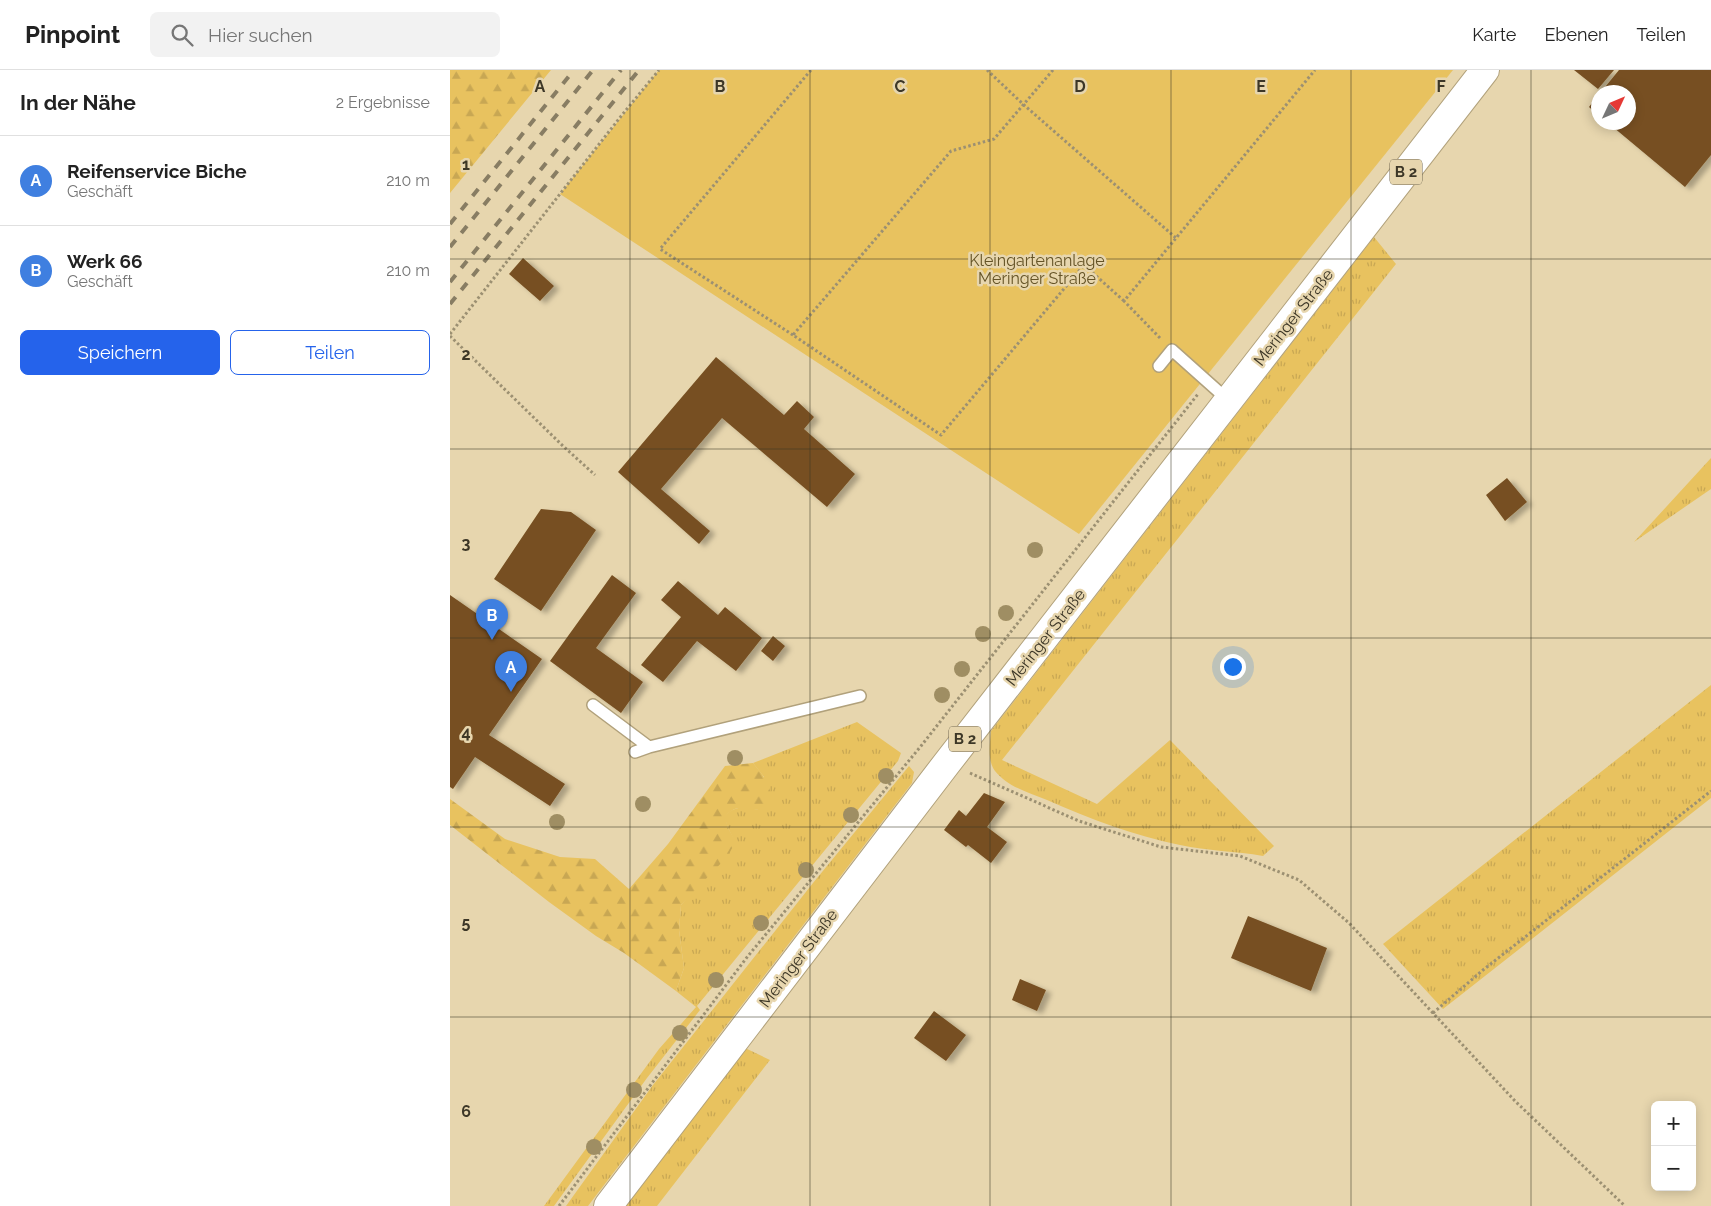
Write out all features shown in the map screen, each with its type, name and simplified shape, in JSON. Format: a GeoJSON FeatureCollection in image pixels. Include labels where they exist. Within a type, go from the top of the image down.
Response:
{"type":"FeatureCollection","features":[{"type":"Feature","properties":{"kind":"main road","name":"Meringer Straße"},"geometry":{"type":"LineString","coordinates":[[608,1206],[947,763],[1485,70]]}},
{"type":"Feature","properties":{"kind":"lane"},"geometry":{"type":"LineString","coordinates":[[1159,366],[1172,350],[1228,400]]}},
{"type":"Feature","properties":{"kind":"lane"},"geometry":{"type":"LineString","coordinates":[[634,752],[860,696]]}},
{"type":"Feature","properties":{"kind":"lane"},"geometry":{"type":"LineString","coordinates":[[593,705],[649,747]]}},
{"type":"Feature","properties":{"kind":"path"},"geometry":{"type":"LineString","coordinates":[[595,474],[562,446],[450,335],[659,70]]}},
{"type":"Feature","properties":{"kind":"path"},"geometry":{"type":"LineString","coordinates":[[811,70],[660,249],[793,335],[941,435],[1084,265],[1124,301],[1172,350]]}},
{"type":"Feature","properties":{"kind":"path"},"geometry":{"type":"LineString","coordinates":[[987,70],[1024,105],[1176,238]]}},
{"type":"Feature","properties":{"kind":"path"},"geometry":{"type":"LineString","coordinates":[[793,335],[951,151],[994,139],[1053,70]]}},
{"type":"Feature","properties":{"kind":"path"},"geometry":{"type":"LineString","coordinates":[[1124,301],[1316,70]]}},
{"type":"Feature","properties":{"kind":"path"},"geometry":{"type":"LineString","coordinates":[[559,1206],[748,956],[921,746],[1208,382]]}},
{"type":"Feature","properties":{"kind":"path"},"geometry":{"type":"LineString","coordinates":[[947,763],[1079,822],[1161,847],[1240,856],[1298,880],[1349,923],[1515,1101],[1625,1206]]}},
{"type":"Feature","properties":{"kind":"path"},"geometry":{"type":"LineString","coordinates":[[1433,1013],[1483,970],[1711,791]]}},
{"type":"Feature","properties":{"kind":"green space"},"geometry":{"type":"Polygon","coordinates":[[[450,70],[551,70],[450,193],[450,70]]]}},
{"type":"Feature","properties":{"kind":"green space","name":"Kleingartenanlage Meringer Straße"},"geometry":{"type":"Polygon","coordinates":[[[659,70],[1453,70],[1079,534],[560,194],[659,70]]]}},
{"type":"Feature","properties":{"kind":"green space"},"geometry":{"type":"Polygon","coordinates":[[[1374,237],[1396,264],[1002,760],[1097,804],[1170,740],[1274,846],[1263,856],[1201,849],[1163,841],[1129,832],[1096,820],[1026,792],[1000,777],[992,767],[991,762],[991,731],[1374,237]]]}},
{"type":"Feature","properties":{"kind":"green space"},"geometry":{"type":"Polygon","coordinates":[[[1711,458],[1711,489],[1634,542],[1711,458]]]}},
{"type":"Feature","properties":{"kind":"green space"},"geometry":{"type":"Polygon","coordinates":[[[1711,685],[1711,798],[1443,1009],[1383,944],[1711,685]]]}},
{"type":"Feature","properties":{"kind":"green space"},"geometry":{"type":"Polygon","coordinates":[[[857,722],[901,753],[898,761],[697,1006],[700,1010],[647,1078],[554,1206],[544,1206],[659,1049],[696,1007],[676,991],[684,968],[679,930],[681,905],[735,842],[724,816],[732,810],[740,808],[758,810],[764,777],[753,763],[857,722]]]}},
{"type":"Feature","properties":{"kind":"green space"},"geometry":{"type":"Polygon","coordinates":[[[753,763],[767,784],[771,795],[772,808],[759,810],[738,808],[725,816],[728,828],[736,842],[726,858],[681,905],[679,930],[684,968],[676,991],[549,902],[450,825],[450,799],[505,839],[560,857],[595,859],[629,889],[668,844],[725,766],[753,763]]]}},
{"type":"Feature","properties":{"kind":"green space"},"geometry":{"type":"Polygon","coordinates":[[[909,766],[914,772],[912,783],[588,1206],[566,1206],[653,1085],[813,883],[909,766]]]}},
{"type":"Feature","properties":{"kind":"green space"},"geometry":{"type":"Polygon","coordinates":[[[745,1048],[770,1060],[657,1206],[625,1206],[745,1048]]]}},
{"type":"Feature","properties":{"kind":"building"},"geometry":{"type":"Polygon","coordinates":[[[1574,70],[1614,70],[1601,85],[1593,85],[1574,70]]]}},
{"type":"Feature","properties":{"kind":"building"},"geometry":{"type":"Polygon","coordinates":[[[1619,70],[1711,70],[1711,155],[1685,187],[1617,130],[1636,130],[1636,85],[1607,85],[1619,70]]]}},
{"type":"Feature","properties":{"kind":"building"},"geometry":{"type":"Polygon","coordinates":[[[523,258],[554,286],[540,301],[509,274],[523,258]]]}},
{"type":"Feature","properties":{"kind":"building"},"geometry":{"type":"Polygon","coordinates":[[[716,357],[784,415],[797,401],[814,417],[804,429],[855,474],[827,507],[722,418],[661,489],[710,531],[699,544],[618,472],[716,357]]]}},
{"type":"Feature","properties":{"kind":"building"},"geometry":{"type":"Polygon","coordinates":[[[1507,478],[1527,502],[1505,521],[1486,495],[1507,478]]]}},
{"type":"Feature","properties":{"kind":"building"},"geometry":{"type":"Polygon","coordinates":[[[541,509],[571,512],[596,530],[541,611],[494,579],[541,509]]]}},
{"type":"Feature","properties":{"kind":"building"},"geometry":{"type":"Polygon","coordinates":[[[612,575],[636,593],[596,648],[643,682],[621,713],[550,661],[612,575]]]}},
{"type":"Feature","properties":{"kind":"building"},"geometry":{"type":"Polygon","coordinates":[[[678,581],[718,615],[725,607],[762,638],[736,671],[697,641],[663,682],[641,665],[681,617],[661,600],[678,581]]]}},
{"type":"Feature","properties":{"kind":"building"},"geometry":{"type":"Polygon","coordinates":[[[450,595],[542,659],[489,735],[565,784],[550,806],[475,757],[453,789],[450,787],[450,595]]]}},
{"type":"Feature","properties":{"kind":"building"},"geometry":{"type":"Polygon","coordinates":[[[773,636],[785,646],[773,661],[761,651],[773,636]]]}},
{"type":"Feature","properties":{"kind":"building"},"geometry":{"type":"Polygon","coordinates":[[[984,793],[1005,802],[987,827],[1007,842],[991,863],[968,845],[966,847],[944,830],[959,810],[966,816],[984,793]]]}},
{"type":"Feature","properties":{"kind":"building"},"geometry":{"type":"Polygon","coordinates":[[[1248,916],[1327,948],[1311,991],[1231,958],[1248,916]]]}},
{"type":"Feature","properties":{"kind":"building"},"geometry":{"type":"Polygon","coordinates":[[[1020,979],[1046,990],[1037,1011],[1012,1000],[1020,979]]]}},
{"type":"Feature","properties":{"kind":"building"},"geometry":{"type":"Polygon","coordinates":[[[934,1011],[966,1035],[946,1061],[914,1038],[934,1011]]]}},
{"type":"Feature","properties":{"kind":"railway"},"geometry":{"type":"LineString","coordinates":[[450,224],[574,70]]}},
{"type":"Feature","properties":{"kind":"railway"},"geometry":{"type":"LineString","coordinates":[[450,247],[593,70]]}},
{"type":"Feature","properties":{"kind":"railway"},"geometry":{"type":"LineString","coordinates":[[450,282],[621,70]]}},
{"type":"Feature","properties":{"kind":"railway"},"geometry":{"type":"LineString","coordinates":[[450,304],[639,70]]}},
{"type":"Feature","properties":{"kind":"place","name":"Werk 66"},"geometry":{"type":"Point","coordinates":[492,640]}},
{"type":"Feature","properties":{"kind":"place","name":"Reifenservice Biche"},"geometry":{"type":"Point","coordinates":[511,692]}}]}
